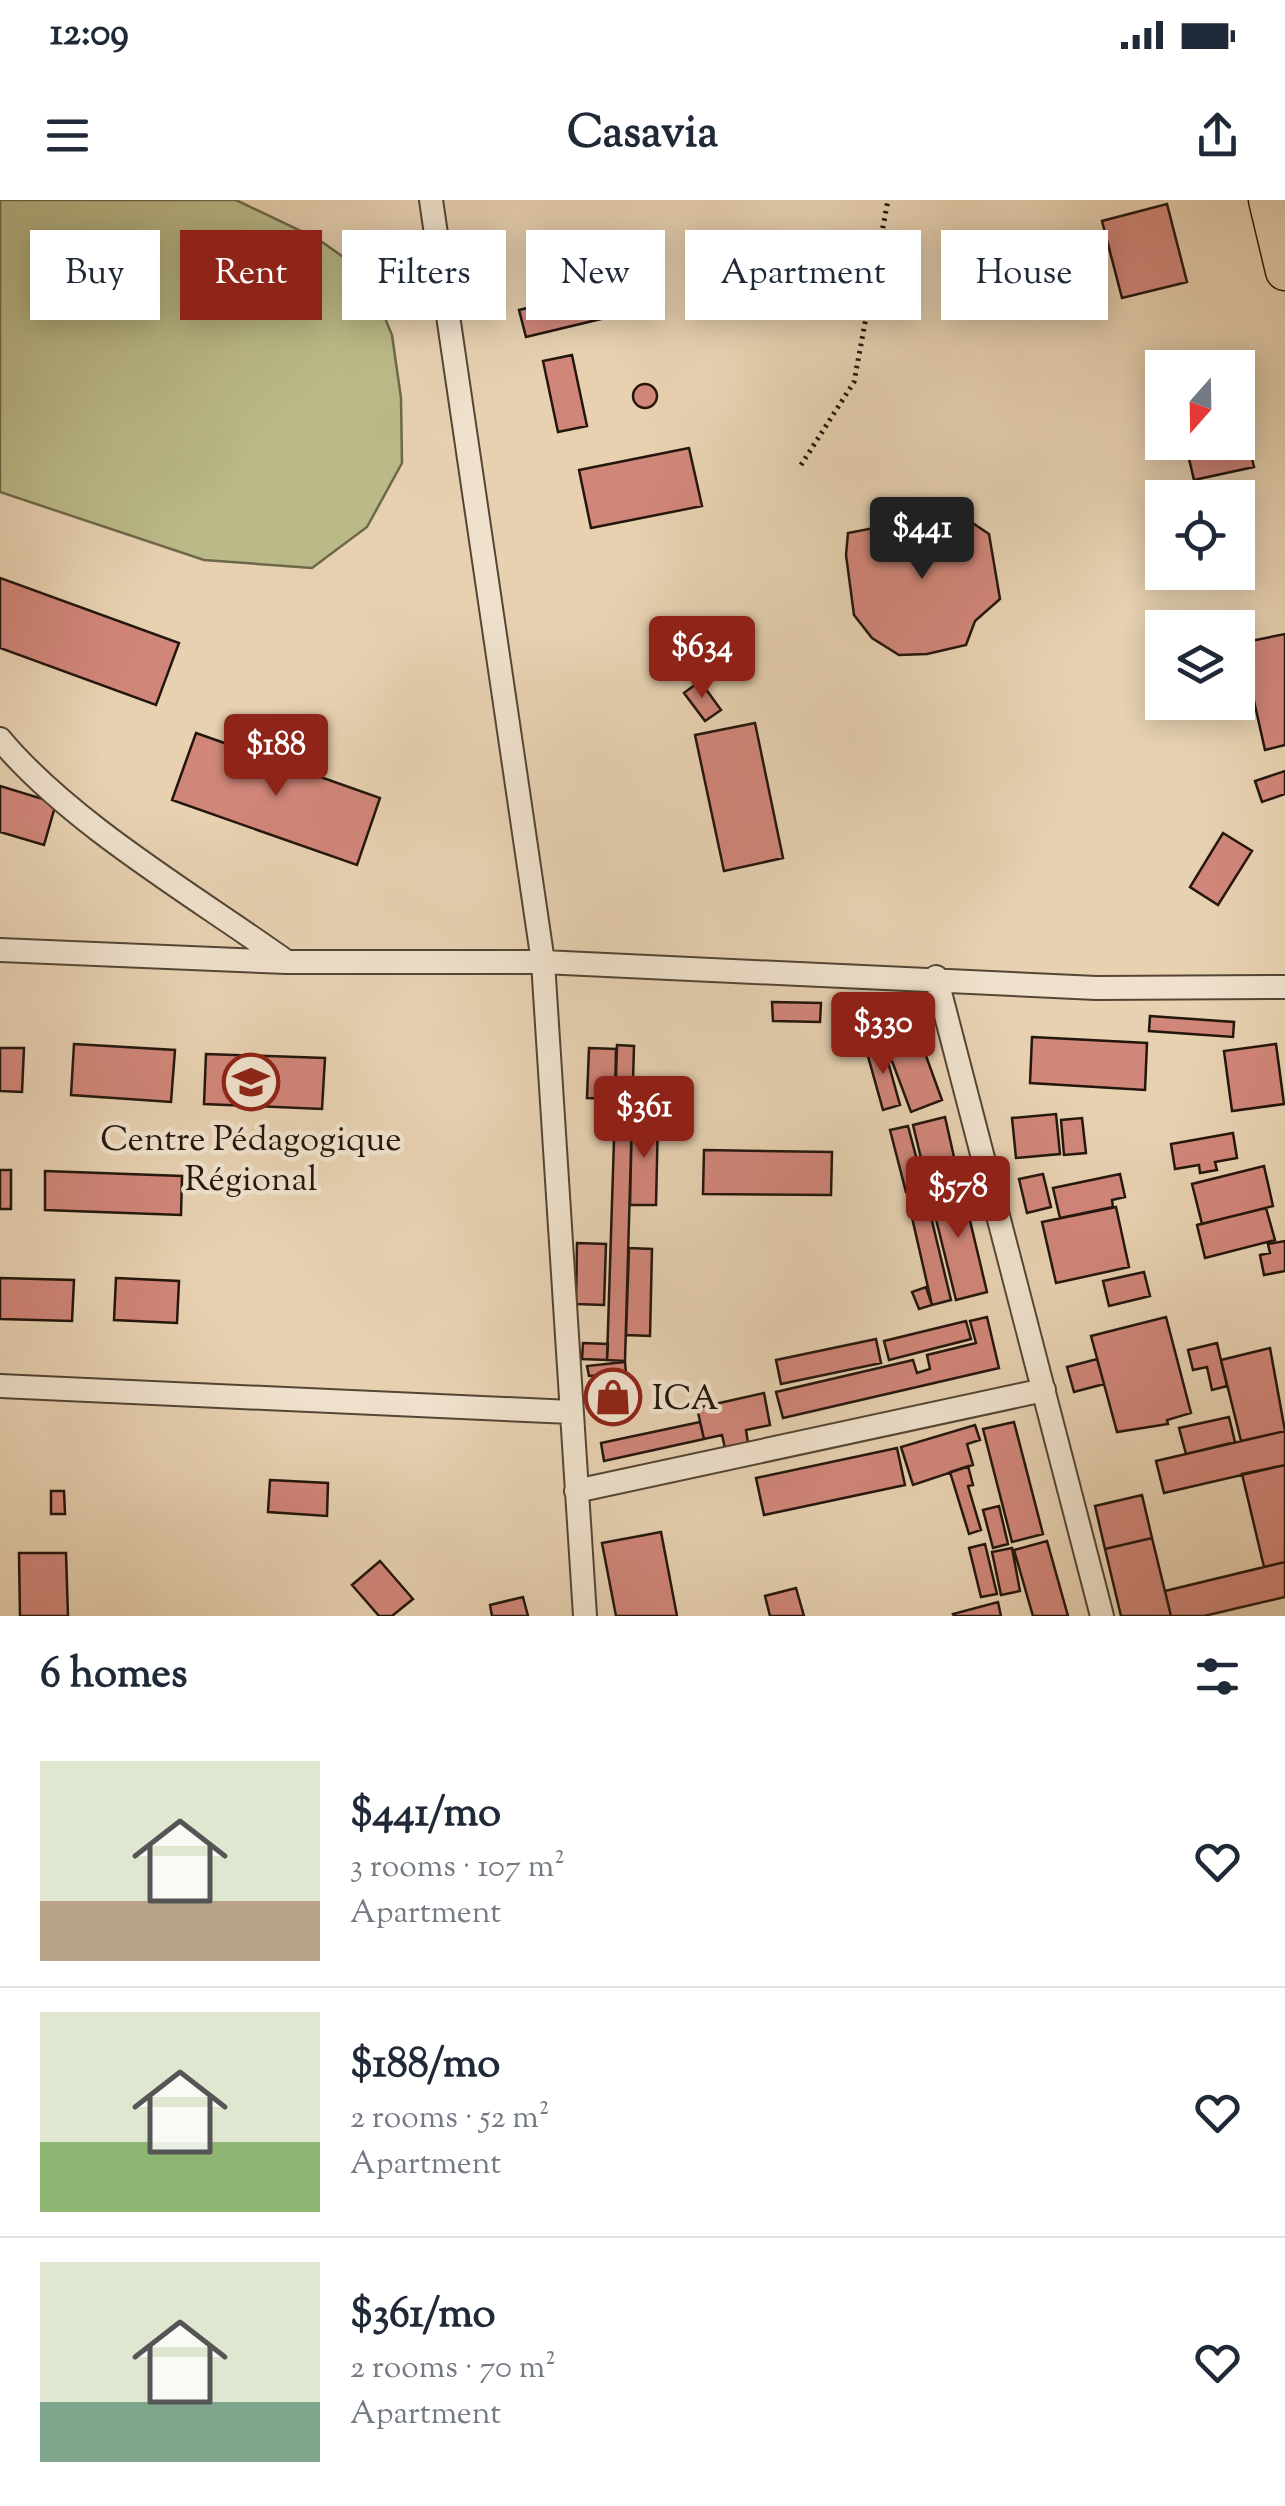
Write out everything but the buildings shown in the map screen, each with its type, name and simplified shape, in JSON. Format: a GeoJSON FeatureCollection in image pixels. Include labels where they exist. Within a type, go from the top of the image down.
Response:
{"type":"FeatureCollection","features":[{"type":"Feature","properties":{"kind":"main road"},"geometry":{"type":"LineString","coordinates":[[1268,200],[1285,271]]}},
{"type":"Feature","properties":{"kind":"street"},"geometry":{"type":"LineString","coordinates":[[431,200],[542,962],[586,1616]]}},
{"type":"Feature","properties":{"kind":"street"},"geometry":{"type":"LineString","coordinates":[[0,739],[42,783],[286,962]]}},
{"type":"Feature","properties":{"kind":"street"},"geometry":{"type":"LineString","coordinates":[[0,950],[286,962],[542,962],[936,977],[1096,988],[1285,987]]}},
{"type":"Feature","properties":{"kind":"street"},"geometry":{"type":"LineString","coordinates":[[936,977],[1102,1616]]}},
{"type":"Feature","properties":{"kind":"street"},"geometry":{"type":"LineString","coordinates":[[0,1386],[571,1412]]}},
{"type":"Feature","properties":{"kind":"street"},"geometry":{"type":"LineString","coordinates":[[576,1491],[1044,1390]]}},
{"type":"Feature","properties":{"kind":"path"},"geometry":{"type":"LineString","coordinates":[[801,465],[854,382],[888,200]]}},
{"type":"Feature","properties":{"kind":"green space"},"geometry":{"type":"Polygon","coordinates":[[[0,200],[236,200],[299,230],[180,230],[180,320],[322,320],[322,242],[342,256],[342,320],[386,320],[392,335],[401,398],[402,463],[367,527],[312,568],[204,560],[0,492],[0,200]]]}},
{"type":"Feature","properties":{"kind":"place","name":"Centre Pédagogique Régional"},"geometry":{"type":"Point","coordinates":[251,1082]}},
{"type":"Feature","properties":{"kind":"place","name":"ICA"},"geometry":{"type":"Point","coordinates":[613,1397]}}]}
